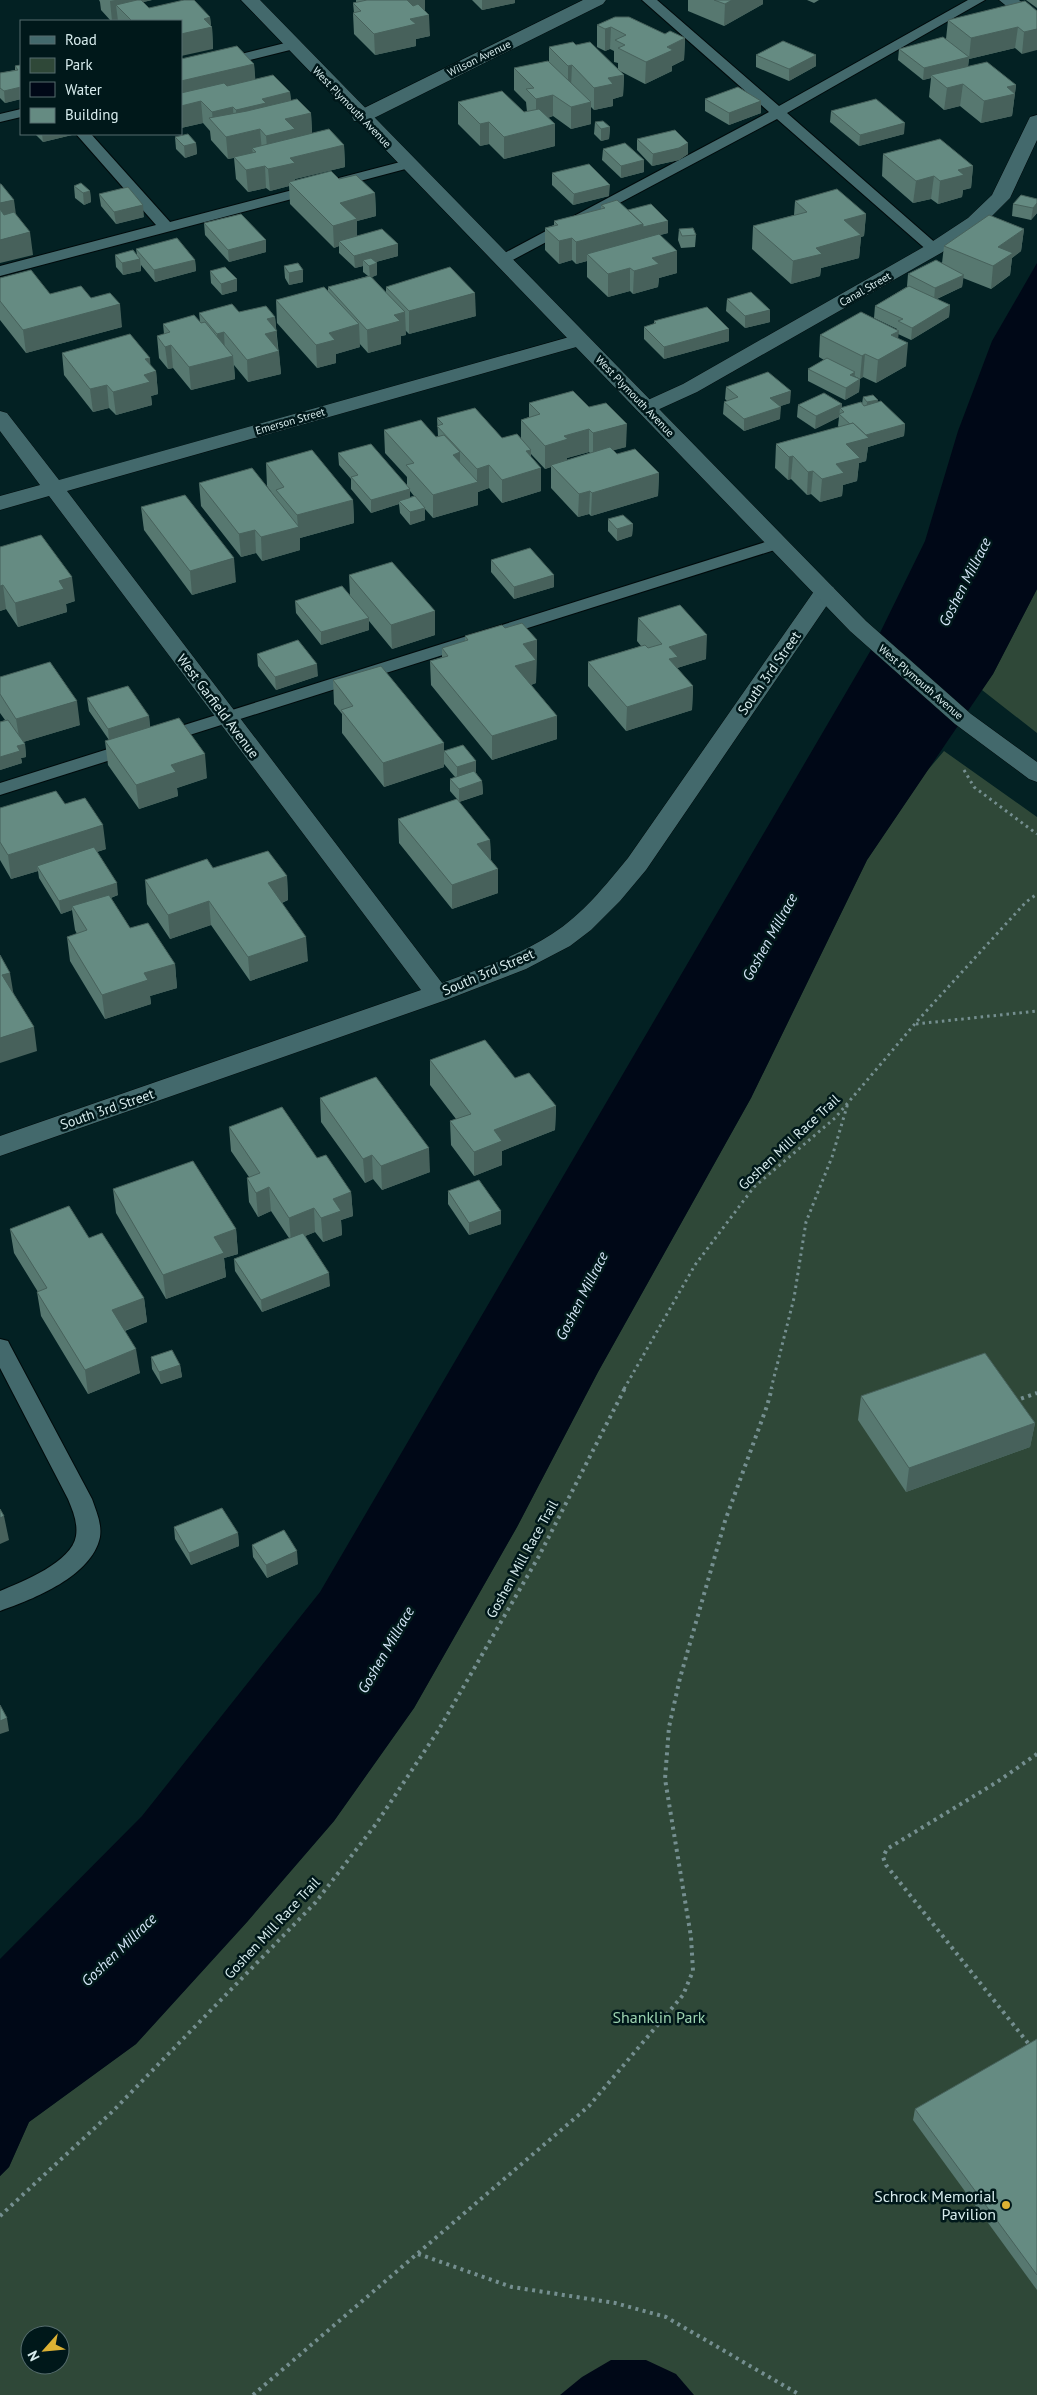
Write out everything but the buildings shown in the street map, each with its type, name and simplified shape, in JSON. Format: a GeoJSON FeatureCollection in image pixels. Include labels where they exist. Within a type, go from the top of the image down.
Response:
{"type":"FeatureCollection","features":[{"type":"Feature","properties":{"kind":"street","name":"West Plymouth Avenue"},"geometry":{"type":"LineString","coordinates":[[250,0],[858,626],[922,684],[1008,754],[1037,774]]}},
{"type":"Feature","properties":{"kind":"street","name":"Wilson Avenue"},"geometry":{"type":"LineString","coordinates":[[361,116],[597,0]]}},
{"type":"Feature","properties":{"kind":"street"},"geometry":{"type":"LineString","coordinates":[[1008,0],[1037,22]]}},
{"type":"Feature","properties":{"kind":"street","name":"Canal Street"},"geometry":{"type":"LineString","coordinates":[[646,408],[690,388],[934,249],[975,222],[1000,198],[1037,121]]}},
{"type":"Feature","properties":{"kind":"street","name":"Emerson Street"},"geometry":{"type":"LineString","coordinates":[[0,503],[580,340]]}},
{"type":"Feature","properties":{"kind":"street","name":"West Garfield Avenue"},"geometry":{"type":"LineString","coordinates":[[0,417],[437,994]]}},
{"type":"Feature","properties":{"kind":"street","name":"South 3rd Street"},"geometry":{"type":"LineString","coordinates":[[0,1146],[437,994],[508,966],[561,940],[603,905],[637,864],[826,592]]}},
{"type":"Feature","properties":{"kind":"lane"},"geometry":{"type":"LineString","coordinates":[[649,0],[934,249]]}},
{"type":"Feature","properties":{"kind":"lane"},"geometry":{"type":"LineString","coordinates":[[502,260],[779,112],[978,0]]}},
{"type":"Feature","properties":{"kind":"lane"},"geometry":{"type":"LineString","coordinates":[[182,73],[293,45]]}},
{"type":"Feature","properties":{"kind":"lane"},"geometry":{"type":"LineString","coordinates":[[0,118],[20,113]]}},
{"type":"Feature","properties":{"kind":"lane"},"geometry":{"type":"LineString","coordinates":[[84,135],[166,227]]}},
{"type":"Feature","properties":{"kind":"lane"},"geometry":{"type":"LineString","coordinates":[[0,271],[408,164]]}},
{"type":"Feature","properties":{"kind":"lane"},"geometry":{"type":"LineString","coordinates":[[0,789],[778,543]]}},
{"type":"Feature","properties":{"kind":"lane"},"geometry":{"type":"LineString","coordinates":[[0,1347],[80,1499],[88,1523],[85,1547],[66,1568],[43,1583],[0,1601]]}},
{"type":"Feature","properties":{"kind":"path"},"geometry":{"type":"LineString","coordinates":[[964,770],[974,788],[1037,834]]}},
{"type":"Feature","properties":{"kind":"path","name":"Goshen Mill Race Trail"},"geometry":{"type":"LineString","coordinates":[[0,2216],[113,2111],[315,1903],[376,1824],[438,1731],[539,1556],[636,1365],[695,1265],[754,1187],[835,1118],[915,1024],[1026,902],[1037,894]]}},
{"type":"Feature","properties":{"kind":"path"},"geometry":{"type":"LineString","coordinates":[[915,1024],[1037,1011]]}},
{"type":"Feature","properties":{"kind":"path"},"geometry":{"type":"LineString","coordinates":[[253,2395],[589,2106],[682,1995],[693,1971],[691,1937],[665,1778],[669,1727],[680,1678],[725,1521],[767,1406],[794,1298],[806,1222],[832,1157],[848,1102]]}},
{"type":"Feature","properties":{"kind":"path"},"geometry":{"type":"LineString","coordinates":[[1010,1403],[1037,1393]]}},
{"type":"Feature","properties":{"kind":"path"},"geometry":{"type":"LineString","coordinates":[[1028,2043],[886,1865],[883,1857],[887,1849],[997,1782],[1037,1754]]}},
{"type":"Feature","properties":{"kind":"path"},"geometry":{"type":"LineString","coordinates":[[417,2254],[512,2287],[615,2303],[666,2317],[800,2395]]}},
{"type":"Feature","properties":{"kind":"green space"},"geometry":{"type":"Polygon","coordinates":[[[1037,589],[1037,733],[982,690],[993,674],[1037,589]]]}},
{"type":"Feature","properties":{"kind":"green space","name":"Shanklin Park"},"geometry":{"type":"Polygon","coordinates":[[[944,751],[1037,817],[1037,2395],[0,2395],[0,2176],[9,2167],[29,2122],[136,2044],[247,1922],[334,1821],[414,1708],[517,1527],[598,1372],[751,1098],[867,860],[927,771],[944,751]]]}},
{"type":"Feature","properties":{"kind":"water","name":"Goshen Millrace"},"geometry":{"type":"Polygon","coordinates":[[[1037,263],[1037,589],[993,674],[867,860],[751,1098],[598,1372],[517,1527],[414,1708],[334,1821],[247,1922],[136,2044],[29,2122],[9,2167],[0,2176],[0,1959],[142,1816],[320,1592],[875,643],[925,541],[958,431],[992,341],[1037,263]]]}},
{"type":"Feature","properties":{"kind":"water"},"geometry":{"type":"Polygon","coordinates":[[[611,2360],[646,2360],[676,2374],[694,2395],[560,2395],[582,2377],[611,2360]]]}},
{"type":"Feature","properties":{"kind":"place","name":"Schrock Memorial Pavilion"},"geometry":{"type":"Point","coordinates":[1006,2205]}}]}
